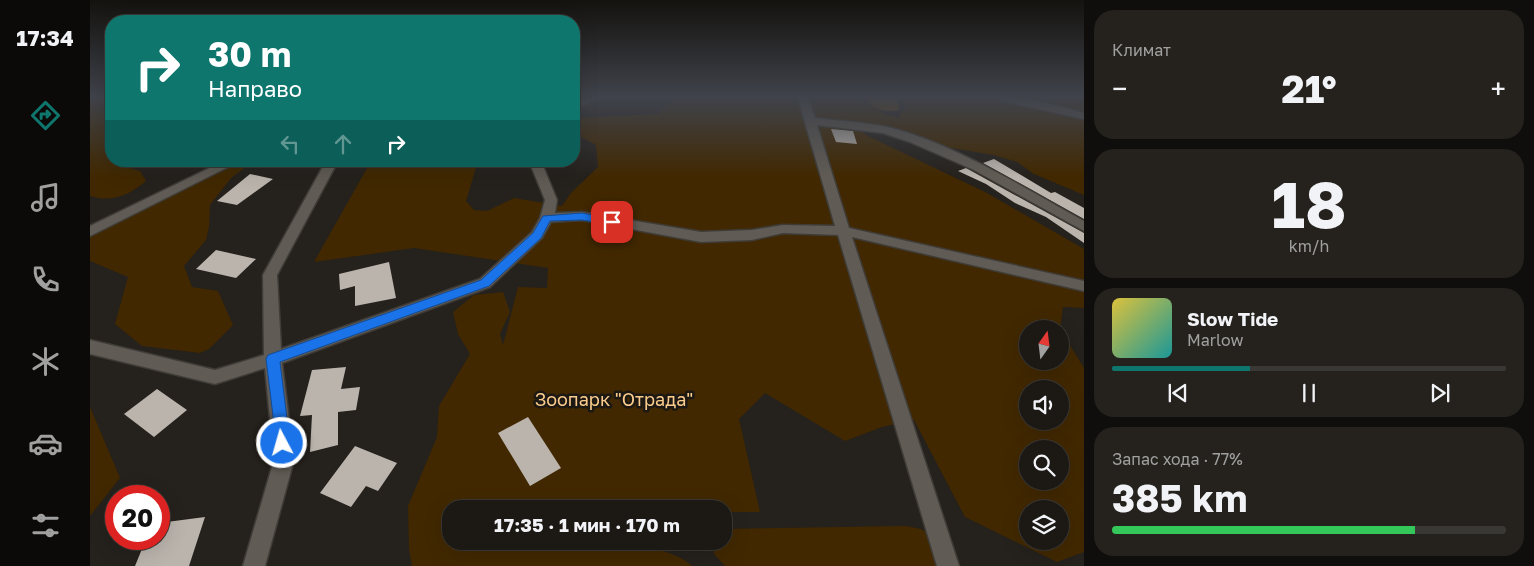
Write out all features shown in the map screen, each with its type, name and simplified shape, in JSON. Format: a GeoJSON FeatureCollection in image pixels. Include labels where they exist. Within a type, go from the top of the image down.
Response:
{"type":"FeatureCollection","features":[{"type":"Feature","properties":{"kind":"lane"},"geometry":{"type":"LineString","coordinates":[[811,124],[925,498],[948,566]]}},
{"type":"Feature","properties":{"kind":"lane"},"geometry":{"type":"LineString","coordinates":[[843,124],[885,130],[978,167],[1084,227]]}},
{"type":"Feature","properties":{"kind":"lane"},"geometry":{"type":"LineString","coordinates":[[90,232],[222,167]]}},
{"type":"Feature","properties":{"kind":"lane"},"geometry":{"type":"LineString","coordinates":[[254,566],[284,460],[273,359],[270,275],[329,167]]}},
{"type":"Feature","properties":{"kind":"lane"},"geometry":{"type":"LineString","coordinates":[[90,347],[215,377],[273,359],[485,283],[537,235],[546,218],[551,200],[537,167]]}},
{"type":"Feature","properties":{"kind":"lane"},"geometry":{"type":"LineString","coordinates":[[546,218],[582,216],[701,238],[752,235],[783,229],[844,231],[1084,286]]}},
{"type":"Feature","properties":{"kind":"green space"},"geometry":{"type":"Polygon","coordinates":[[[90,124],[105,124],[105,167],[126,167],[140,171],[146,181],[127,194],[113,198],[106,199],[90,196],[90,124]]]}},
{"type":"Feature","properties":{"kind":"green space","name":"Зоопарк \"Отрада\""},"geometry":{"type":"Polygon","coordinates":[[[580,124],[858,124],[856,127],[866,135],[987,193],[1084,249],[1084,308],[1063,307],[1061,320],[1019,320],[1019,370],[1069,370],[1069,344],[1084,368],[1084,552],[1057,562],[1032,550],[1069,550],[1069,500],[1019,500],[1019,543],[965,517],[914,420],[882,427],[845,441],[765,393],[739,419],[760,512],[732,512],[732,500],[442,500],[442,550],[657,550],[673,555],[692,566],[412,566],[409,549],[408,506],[437,437],[439,406],[470,354],[458,334],[453,312],[474,295],[503,292],[510,312],[500,334],[503,345],[518,287],[547,288],[548,268],[414,248],[314,262],[368,167],[476,167],[466,201],[474,210],[487,211],[514,198],[562,206],[571,193],[598,167],[596,145],[580,135],[580,124]]]}},
{"type":"Feature","properties":{"kind":"green space"},"geometry":{"type":"Polygon","coordinates":[[[872,124],[1084,124],[1084,195],[1034,174],[1017,162],[994,155],[945,147],[903,130],[872,124]]]}},
{"type":"Feature","properties":{"kind":"green space"},"geometry":{"type":"Polygon","coordinates":[[[212,167],[246,167],[231,178],[210,205],[209,227],[206,240],[184,266],[192,287],[218,291],[233,325],[209,349],[200,353],[142,346],[115,324],[128,277],[90,261],[90,225],[212,167]]]}},
{"type":"Feature","properties":{"kind":"green space"},"geometry":{"type":"Polygon","coordinates":[[[90,407],[120,478],[114,485],[105,485],[105,497],[90,516],[90,407]]]}},
{"type":"Feature","properties":{"kind":"green space"},"geometry":{"type":"Polygon","coordinates":[[[906,526],[921,529],[930,534],[938,566],[725,566],[714,554],[714,550],[732,550],[732,529],[906,526]]]}},
{"type":"Feature","properties":{"kind":"building"},"geometry":{"type":"Polygon","coordinates":[[[831,129],[853,131],[857,144],[836,142],[831,129]]]}},
{"type":"Feature","properties":{"kind":"building"},"geometry":{"type":"Polygon","coordinates":[[[994,159],[1051,193],[1055,192],[1084,208],[1084,219],[983,163],[994,159]]]}},
{"type":"Feature","properties":{"kind":"building"},"geometry":{"type":"Polygon","coordinates":[[[966,168],[1084,233],[1084,243],[1046,217],[1015,203],[986,184],[958,171],[966,168]]]}},
{"type":"Feature","properties":{"kind":"building"},"geometry":{"type":"Polygon","coordinates":[[[250,174],[273,179],[237,205],[217,201],[250,174]]]}},
{"type":"Feature","properties":{"kind":"building"},"geometry":{"type":"Polygon","coordinates":[[[216,250],[256,259],[236,278],[196,269],[216,250]]]}},
{"type":"Feature","properties":{"kind":"building"},"geometry":{"type":"Polygon","coordinates":[[[389,262],[396,298],[355,306],[355,286],[340,290],[339,274],[389,262]]]}},
{"type":"Feature","properties":{"kind":"building"},"geometry":{"type":"Polygon","coordinates":[[[346,367],[341,389],[360,387],[356,410],[338,412],[338,445],[310,452],[312,415],[300,416],[312,370],[346,367]]]}},
{"type":"Feature","properties":{"kind":"building"},"geometry":{"type":"Polygon","coordinates":[[[157,389],[187,410],[154,437],[124,414],[157,389]]]}},
{"type":"Feature","properties":{"kind":"building"},"geometry":{"type":"Polygon","coordinates":[[[528,417],[561,468],[530,486],[498,433],[528,417]]]}},
{"type":"Feature","properties":{"kind":"building"},"geometry":{"type":"Polygon","coordinates":[[[355,446],[397,463],[378,491],[366,486],[351,507],[320,493],[355,446]]]}},
{"type":"Feature","properties":{"kind":"building"},"geometry":{"type":"Polygon","coordinates":[[[205,517],[189,566],[135,566],[142,550],[170,550],[170,522],[205,517]]]}},
{"type":"Feature","properties":{"kind":"route"},"geometry":{"type":"LineString","coordinates":[[282,443],[273,359],[485,283],[537,235],[546,218],[582,216],[612,222]]}}]}
